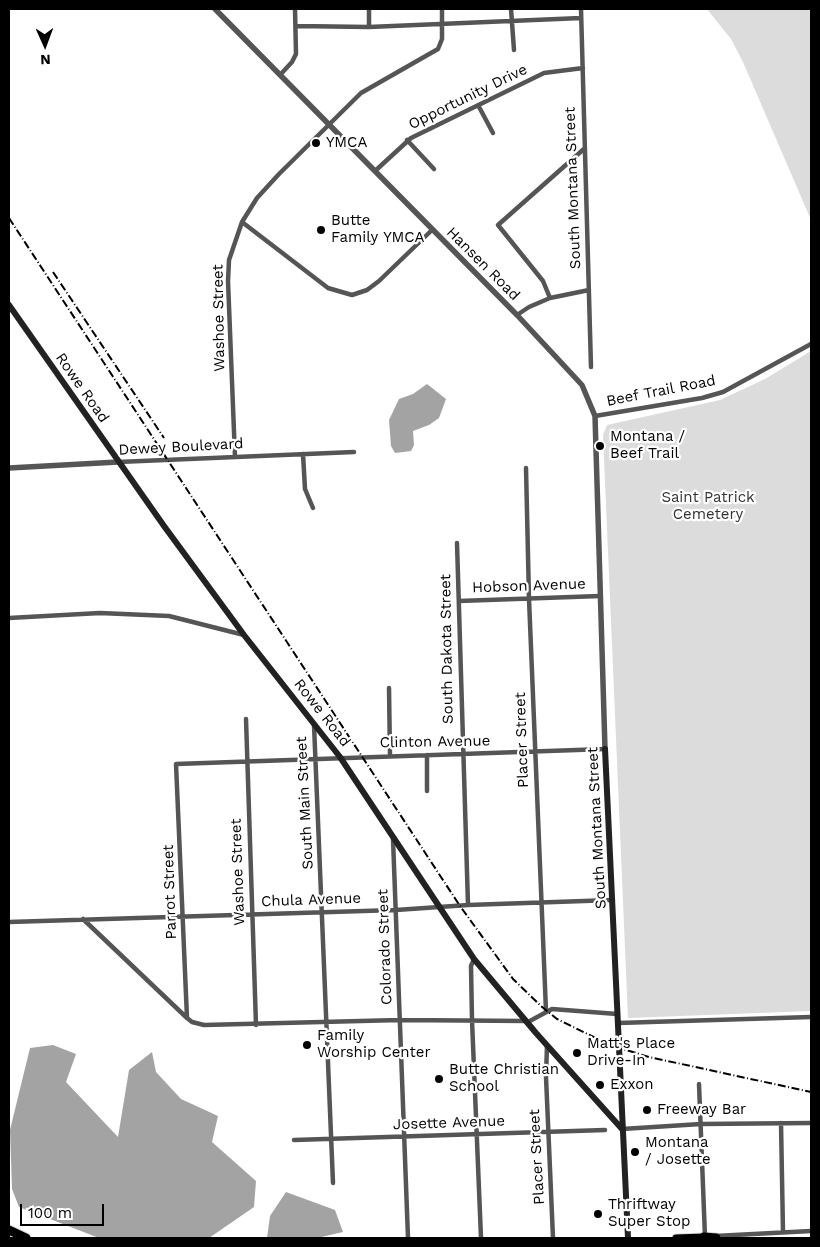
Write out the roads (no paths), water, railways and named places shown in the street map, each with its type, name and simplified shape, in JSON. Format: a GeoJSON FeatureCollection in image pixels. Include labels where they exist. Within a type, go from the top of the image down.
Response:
{"type":"FeatureCollection","features":[{"type":"Feature","properties":{"kind":"highway"},"geometry":{"type":"LineString","coordinates":[[9,1230],[26,1238]]}},
{"type":"Feature","properties":{"kind":"highway"},"geometry":{"type":"LineString","coordinates":[[704,1237],[716,1238]]}},
{"type":"Feature","properties":{"kind":"main road","name":"Rowe Road"},"geometry":{"type":"LineString","coordinates":[[9,305],[118,462],[244,635],[340,757],[474,959],[622,1129]]}},
{"type":"Feature","properties":{"kind":"main road","name":"South Montana Street"},"geometry":{"type":"LineString","coordinates":[[605,749],[628,1238]]}},
{"type":"Feature","properties":{"kind":"main road"},"geometry":{"type":"LineString","coordinates":[[676,1238],[704,1237]]}},
{"type":"Feature","properties":{"kind":"street","name":"Hansen Road"},"geometry":{"type":"LineString","coordinates":[[215,9],[517,315],[582,385],[595,416]]}},
{"type":"Feature","properties":{"kind":"street"},"geometry":{"type":"LineString","coordinates":[[280,75],[292,62],[296,54],[295,9]]}},
{"type":"Feature","properties":{"kind":"street"},"geometry":{"type":"LineString","coordinates":[[369,9],[369,27]]}},
{"type":"Feature","properties":{"kind":"street"},"geometry":{"type":"LineString","coordinates":[[330,124],[361,93],[438,49],[442,39],[442,9]]}},
{"type":"Feature","properties":{"kind":"street"},"geometry":{"type":"LineString","coordinates":[[511,9],[514,50]]}},
{"type":"Feature","properties":{"kind":"street","name":"South Montana Street"},"geometry":{"type":"LineString","coordinates":[[581,9],[591,367]]}},
{"type":"Feature","properties":{"kind":"street"},"geometry":{"type":"LineString","coordinates":[[296,26],[369,27],[581,18]]}},
{"type":"Feature","properties":{"kind":"street","name":"Opportunity Drive"},"geometry":{"type":"LineString","coordinates":[[375,171],[407,140],[544,73],[583,68]]}},
{"type":"Feature","properties":{"kind":"street"},"geometry":{"type":"LineString","coordinates":[[478,105],[493,133]]}},
{"type":"Feature","properties":{"kind":"street","name":"Washoe Street"},"geometry":{"type":"LineString","coordinates":[[235,457],[228,281],[230,260],[242,222],[257,198],[330,124]]}},
{"type":"Feature","properties":{"kind":"street"},"geometry":{"type":"LineString","coordinates":[[407,140],[434,169]]}},
{"type":"Feature","properties":{"kind":"street"},"geometry":{"type":"LineString","coordinates":[[550,298],[543,281],[498,225],[585,148]]}},
{"type":"Feature","properties":{"kind":"street"},"geometry":{"type":"LineString","coordinates":[[242,222],[328,288],[352,295],[367,290],[379,281],[432,230]]}},
{"type":"Feature","properties":{"kind":"street"},"geometry":{"type":"LineString","coordinates":[[517,315],[529,307],[550,298],[589,290]]}},
{"type":"Feature","properties":{"kind":"street","name":"Beef Trail Road"},"geometry":{"type":"LineString","coordinates":[[595,416],[702,398],[723,392],[811,344]]}},
{"type":"Feature","properties":{"kind":"street","name":"South Montana Street"},"geometry":{"type":"LineString","coordinates":[[595,416],[605,749]]}},
{"type":"Feature","properties":{"kind":"street","name":"Dewey Boulevard"},"geometry":{"type":"LineString","coordinates":[[9,468],[354,452]]}},
{"type":"Feature","properties":{"kind":"street"},"geometry":{"type":"LineString","coordinates":[[303,454],[305,489],[313,508]]}},
{"type":"Feature","properties":{"kind":"street","name":"Placer Street"},"geometry":{"type":"LineString","coordinates":[[526,468],[529,599],[546,1011]]}},
{"type":"Feature","properties":{"kind":"street","name":"South Dakota Street"},"geometry":{"type":"LineString","coordinates":[[457,542],[468,905]]}},
{"type":"Feature","properties":{"kind":"street","name":"Hobson Avenue"},"geometry":{"type":"LineString","coordinates":[[459,601],[600,596]]}},
{"type":"Feature","properties":{"kind":"street"},"geometry":{"type":"LineString","coordinates":[[9,618],[100,613],[169,616],[244,635]]}},
{"type":"Feature","properties":{"kind":"street"},"geometry":{"type":"LineString","coordinates":[[389,688],[390,756]]}},
{"type":"Feature","properties":{"kind":"street","name":"Washoe Street"},"geometry":{"type":"LineString","coordinates":[[246,719],[256,1024]]}},
{"type":"Feature","properties":{"kind":"street","name":"South Main Street"},"geometry":{"type":"LineString","coordinates":[[314,722],[333,1183]]}},
{"type":"Feature","properties":{"kind":"street","name":"Clinton Avenue"},"geometry":{"type":"LineString","coordinates":[[176,764],[605,749]]}},
{"type":"Feature","properties":{"kind":"street"},"geometry":{"type":"LineString","coordinates":[[427,755],[427,792]]}},
{"type":"Feature","properties":{"kind":"street","name":"Parrot Street"},"geometry":{"type":"LineString","coordinates":[[176,764],[187,1018]]}},
{"type":"Feature","properties":{"kind":"street","name":"Colorado Street"},"geometry":{"type":"LineString","coordinates":[[393,835],[408,1238]]}},
{"type":"Feature","properties":{"kind":"street","name":"Chula Avenue"},"geometry":{"type":"LineString","coordinates":[[9,922],[396,910],[468,905],[613,900]]}},
{"type":"Feature","properties":{"kind":"street"},"geometry":{"type":"LineString","coordinates":[[83,919],[187,1018],[192,1022],[204,1025],[327,1024],[400,1020],[527,1022],[552,1009],[618,1014]]}},
{"type":"Feature","properties":{"kind":"street"},"geometry":{"type":"LineString","coordinates":[[474,959],[471,966],[472,1020],[475,1134],[481,1238]]}},
{"type":"Feature","properties":{"kind":"street"},"geometry":{"type":"LineString","coordinates":[[618,1023],[811,1017]]}},
{"type":"Feature","properties":{"kind":"street","name":"Placer Street"},"geometry":{"type":"LineString","coordinates":[[548,1045],[546,1077],[554,1238]]}},
{"type":"Feature","properties":{"kind":"street"},"geometry":{"type":"LineString","coordinates":[[699,1084],[704,1237],[811,1230]]}},
{"type":"Feature","properties":{"kind":"street"},"geometry":{"type":"LineString","coordinates":[[781,1123],[783,1232]]}},
{"type":"Feature","properties":{"kind":"street"},"geometry":{"type":"LineString","coordinates":[[622,1129],[701,1124],[811,1123]]}},
{"type":"Feature","properties":{"kind":"street","name":"Josette Avenue"},"geometry":{"type":"LineString","coordinates":[[294,1140],[605,1130]]}},
{"type":"Feature","properties":{"kind":"railway"},"geometry":{"type":"LineString","coordinates":[[9,218],[460,906],[513,979],[557,1019],[610,1045],[649,1057],[811,1092]]}},
{"type":"Feature","properties":{"kind":"railway"},"geometry":{"type":"LineString","coordinates":[[53,272],[164,438]]}},
{"type":"Feature","properties":{"kind":"place","name":"YMCA"},"geometry":{"type":"Point","coordinates":[316,143]}},
{"type":"Feature","properties":{"kind":"place","name":"Butte Family YMCA"},"geometry":{"type":"Point","coordinates":[321,230]}},
{"type":"Feature","properties":{"kind":"place","name":"Montana / Beef Trail"},"geometry":{"type":"Point","coordinates":[600,446]}},
{"type":"Feature","properties":{"kind":"place","name":"Family Worship Center"},"geometry":{"type":"Point","coordinates":[307,1045]}},
{"type":"Feature","properties":{"kind":"place","name":"Matt's Place Drive-In"},"geometry":{"type":"Point","coordinates":[577,1053]}},
{"type":"Feature","properties":{"kind":"place","name":"Butte Christian School"},"geometry":{"type":"Point","coordinates":[439,1079]}},
{"type":"Feature","properties":{"kind":"place","name":"Exxon"},"geometry":{"type":"Point","coordinates":[600,1085]}},
{"type":"Feature","properties":{"kind":"place","name":"Freeway Bar"},"geometry":{"type":"Point","coordinates":[647,1110]}},
{"type":"Feature","properties":{"kind":"place","name":"Montana / Josette"},"geometry":{"type":"Point","coordinates":[635,1152]}},
{"type":"Feature","properties":{"kind":"place","name":"Thriftway Super Stop"},"geometry":{"type":"Point","coordinates":[598,1214]}},
{"type":"Feature","properties":{"kind":"park label","name":"Saint Patrick Cemetery"},"geometry":{"type":"Point","coordinates":[708,506]}}]}
